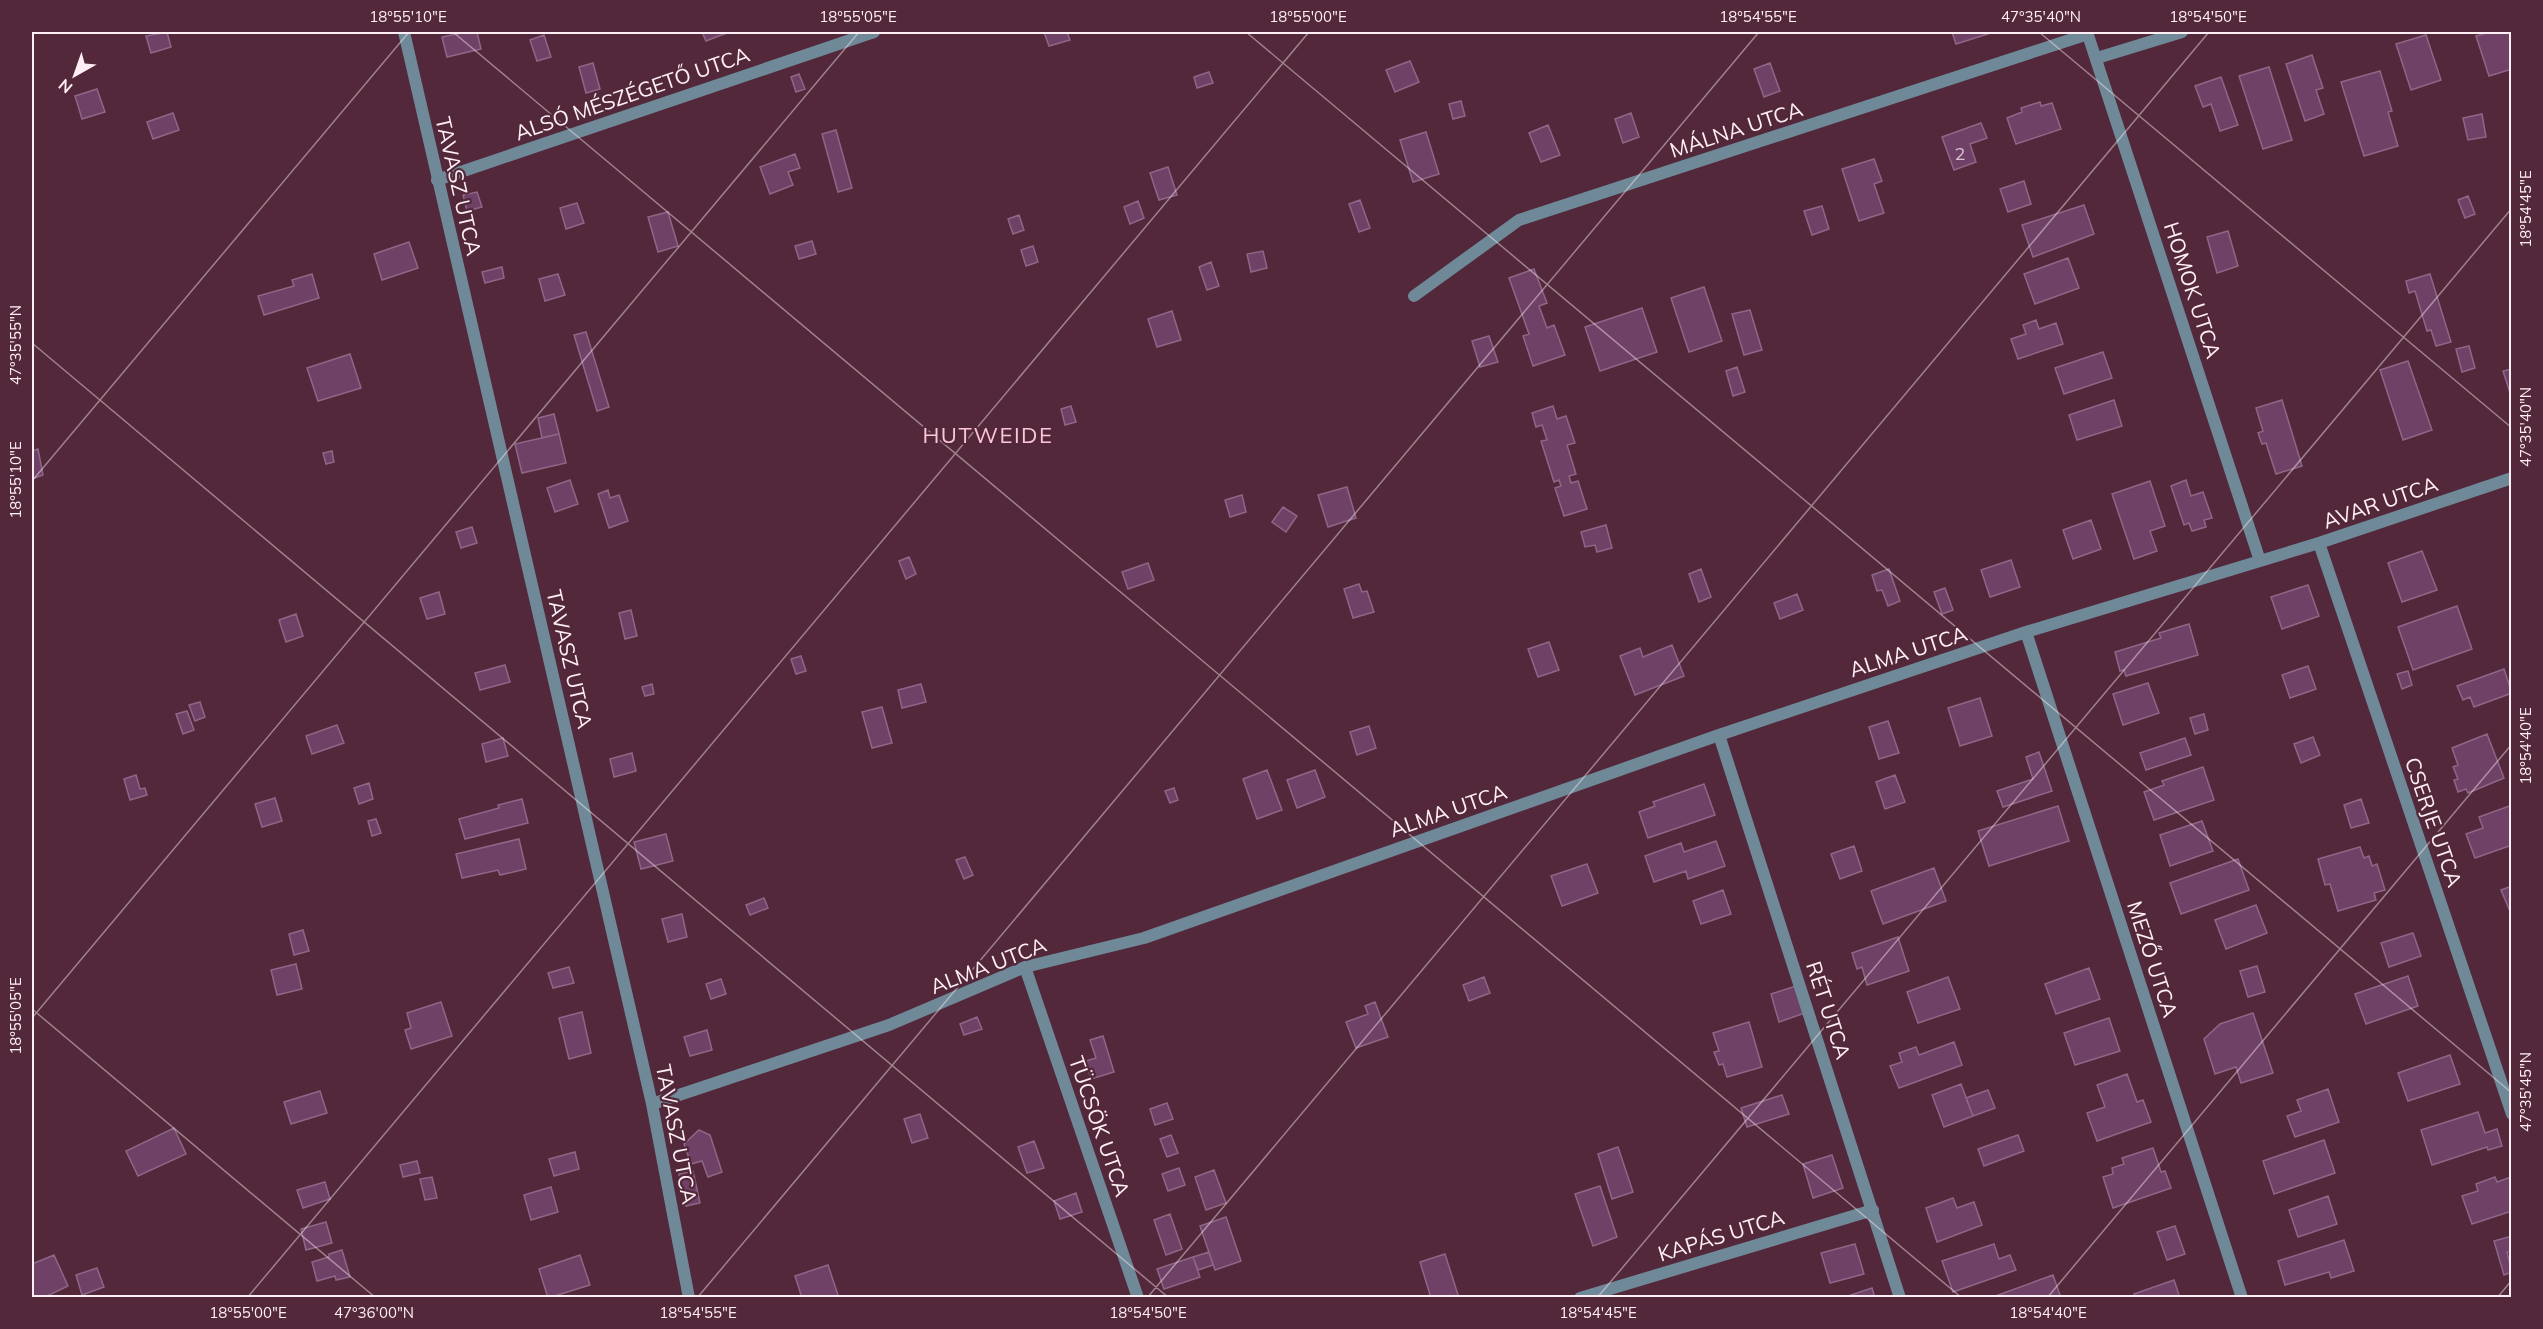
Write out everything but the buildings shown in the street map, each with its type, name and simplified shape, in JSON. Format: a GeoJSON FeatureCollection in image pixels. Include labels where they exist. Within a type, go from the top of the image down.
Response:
{"type":"FeatureCollection","features":[{"type":"Feature","properties":{"kind":"street","name":"TAVASZ UTCA"},"geometry":{"type":"LineString","coordinates":[[404,32],[436,180],[652,1104],[689,1298]]}},
{"type":"Feature","properties":{"kind":"street","name":"ALSÓ MÉSZÉGETŐ UTCA"},"geometry":{"type":"LineString","coordinates":[[436,180],[874,32]]}},
{"type":"Feature","properties":{"kind":"street"},"geometry":{"type":"LineString","coordinates":[[2097,58],[2182,32]]}},
{"type":"Feature","properties":{"kind":"street","name":"HOMOK UTCA"},"geometry":{"type":"LineString","coordinates":[[2088,33],[2260,561]]}},
{"type":"Feature","properties":{"kind":"street","name":"MÁLNA UTCA"},"geometry":{"type":"LineString","coordinates":[[1414,296],[1519,220],[2088,33]]}},
{"type":"Feature","properties":{"kind":"street","name":"AVAR UTCA"},"geometry":{"type":"LineString","coordinates":[[2260,561],[2511,478]]}},
{"type":"Feature","properties":{"kind":"street","name":"CSERJE UTCA"},"geometry":{"type":"LineString","coordinates":[[2319,543],[2511,1114]]}},
{"type":"Feature","properties":{"kind":"street","name":"ALMA UTCA"},"geometry":{"type":"LineString","coordinates":[[652,1104],[889,1025],[1025,967],[1144,938],[1719,735],[2026,632],[2260,561]]}},
{"type":"Feature","properties":{"kind":"street","name":"MEZŐ UTCA"},"geometry":{"type":"LineString","coordinates":[[2026,632],[2242,1298]]}},
{"type":"Feature","properties":{"kind":"street","name":"RÉT UTCA"},"geometry":{"type":"LineString","coordinates":[[1719,735],[1900,1298]]}},
{"type":"Feature","properties":{"kind":"street","name":"TÜCSÖK UTCA"},"geometry":{"type":"LineString","coordinates":[[1025,967],[1138,1298]]}},
{"type":"Feature","properties":{"kind":"street","name":"KAPÁS UTCA"},"geometry":{"type":"LineString","coordinates":[[1580,1298],[1873,1210]]}},
{"type":"Feature","properties":{"kind":"district","name":"HUTWEIDE"},"geometry":{"type":"Point","coordinates":[988,435]}}]}
